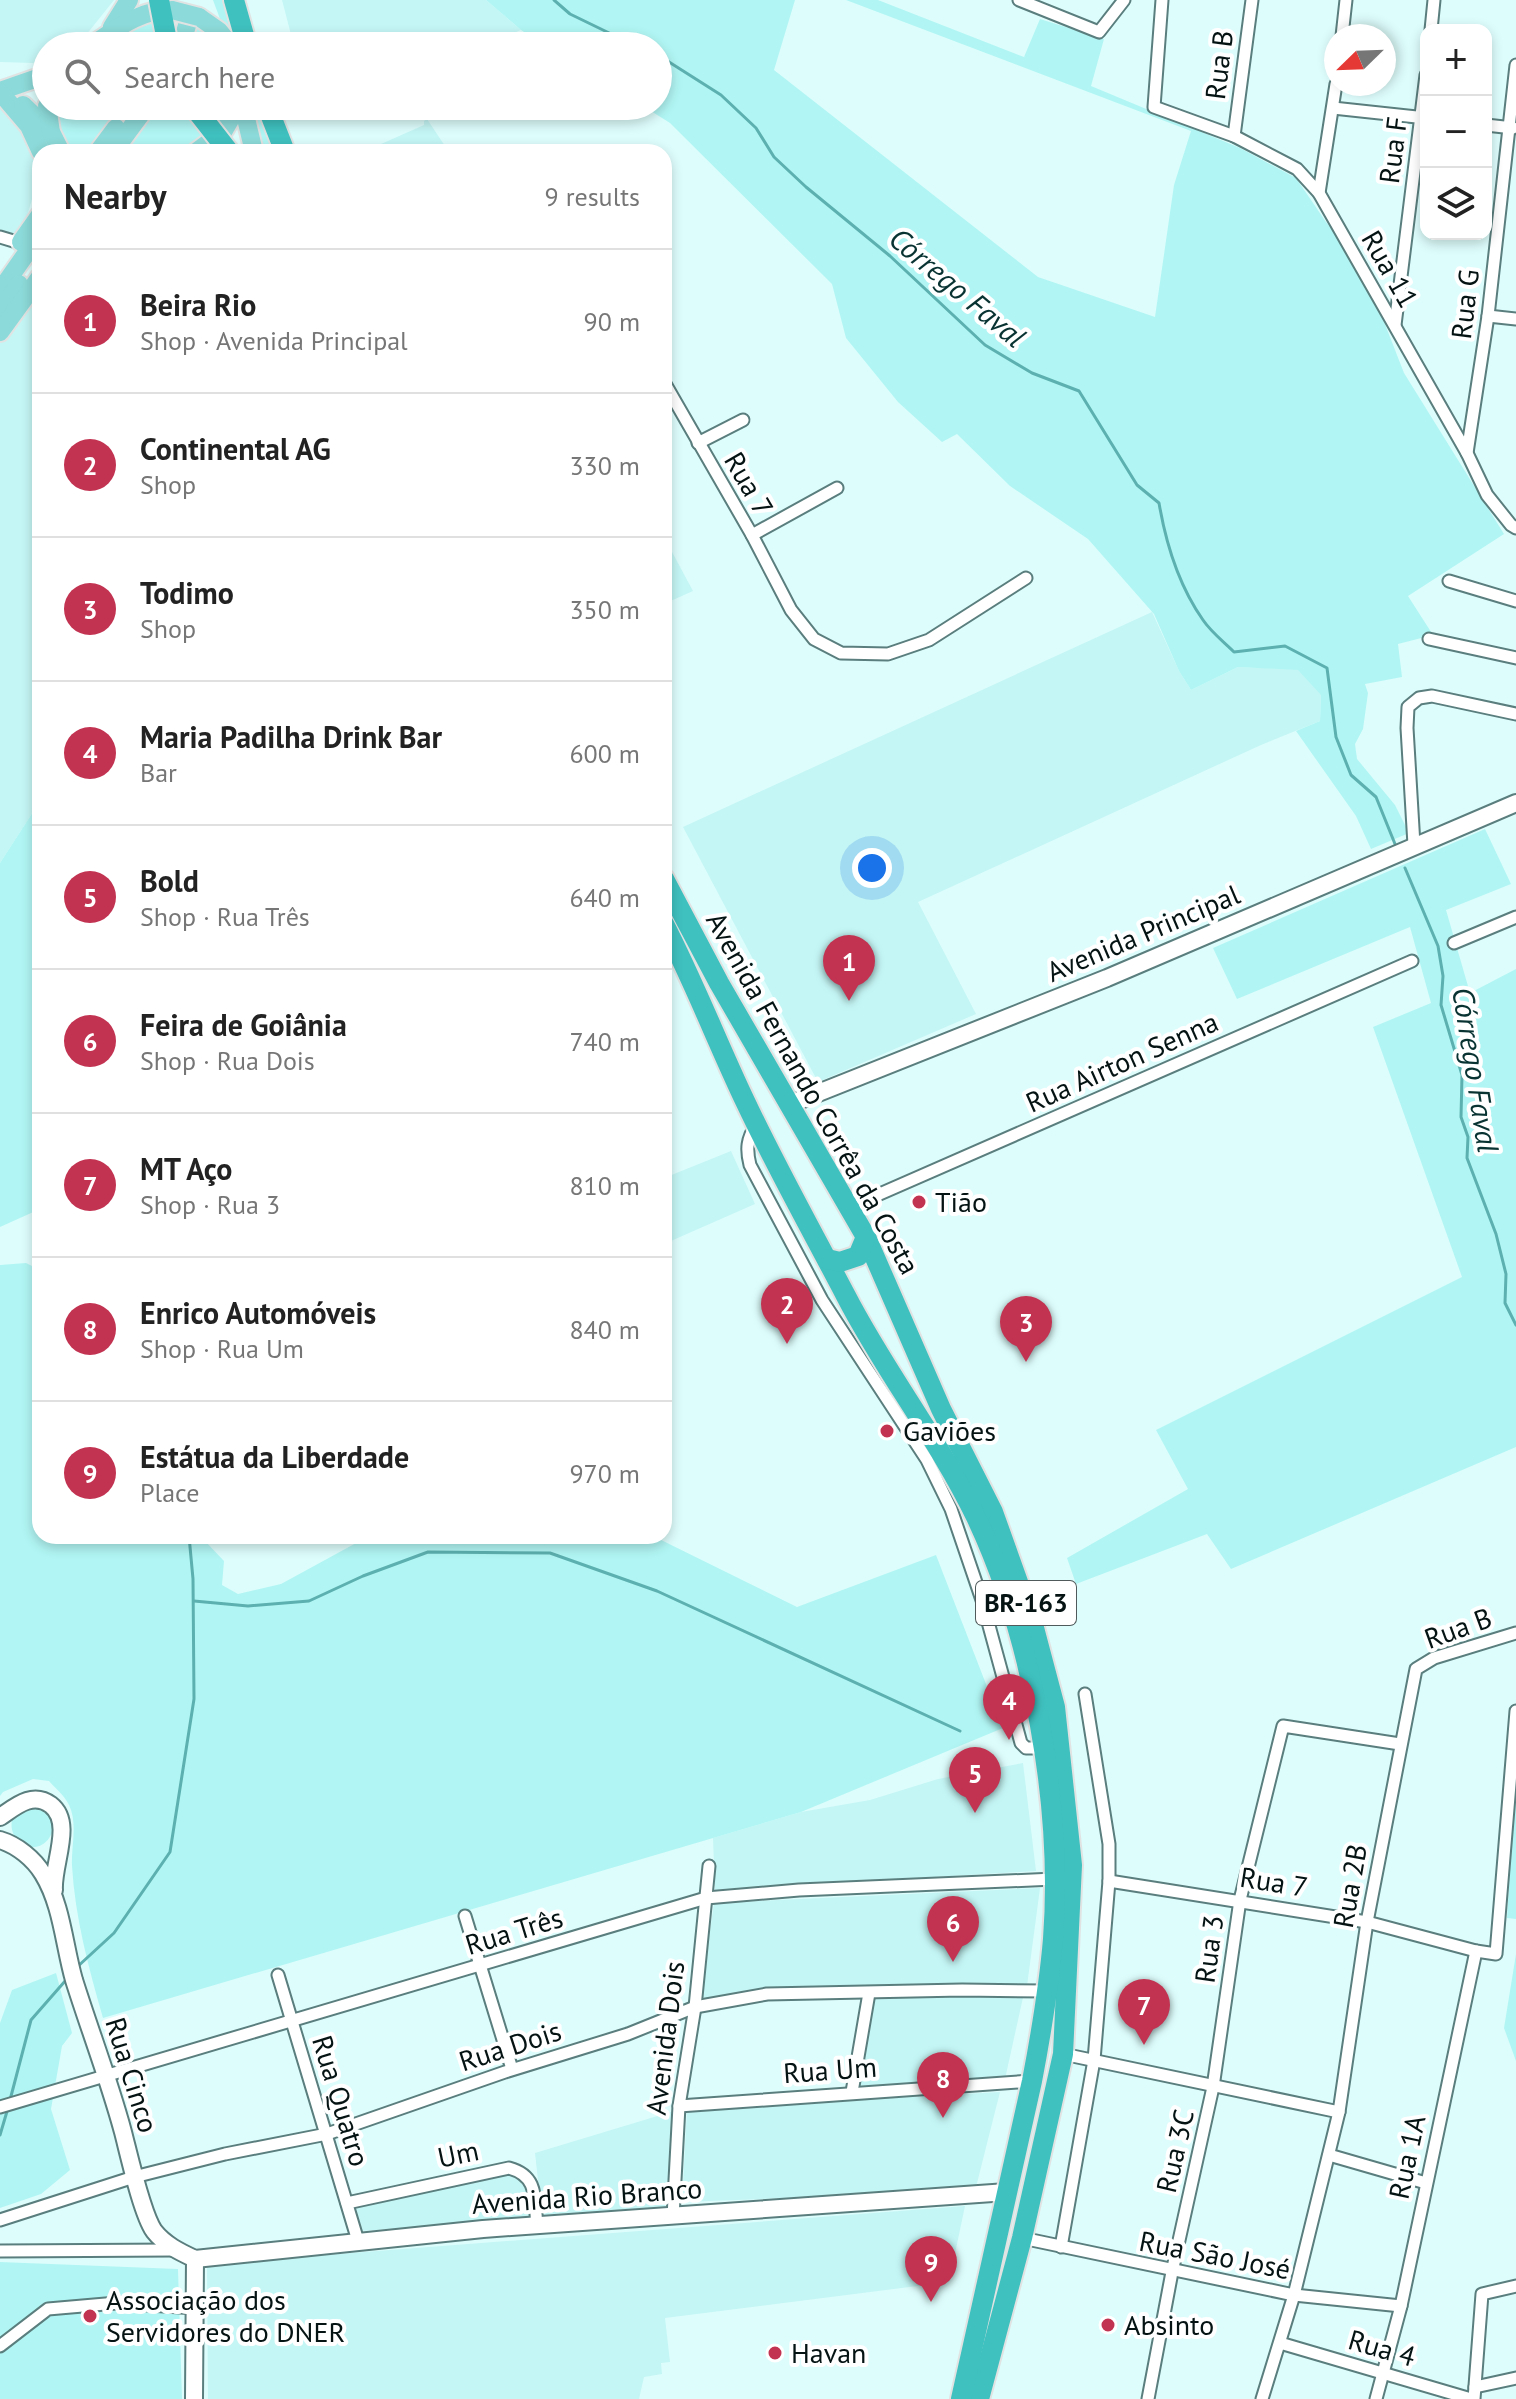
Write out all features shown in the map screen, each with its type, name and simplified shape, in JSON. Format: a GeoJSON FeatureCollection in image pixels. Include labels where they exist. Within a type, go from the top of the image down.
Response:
{"type":"FeatureCollection","features":[{"type":"Feature","properties":{"kind":"highway"},"geometry":{"type":"LineString","coordinates":[[234,0],[243,32]]}},
{"type":"Feature","properties":{"kind":"highway"},"geometry":{"type":"LineString","coordinates":[[174,32],[183,8]]}},
{"type":"Feature","properties":{"kind":"highway"},"geometry":{"type":"LineString","coordinates":[[204,120],[223,144]]}},
{"type":"Feature","properties":{"kind":"highway"},"geometry":{"type":"LineString","coordinates":[[272,120],[282,144]]}},
{"type":"Feature","properties":{"kind":"highway","name":"Avenida Fernando Corrêa da Costa"},"geometry":{"type":"LineString","coordinates":[[672,894],[788,1105],[866,1237],[941,1409],[993,1512],[1033,1624],[1055,1707],[1072,1865],[1063,2054],[1022,2238],[979,2399]]}},
{"type":"Feature","properties":{"kind":"highway","name":"Avenida Fernando Corrêa da Costa"},"geometry":{"type":"LineString","coordinates":[[672,941],[756,1125],[854,1311],[880,1372],[957,1479],[978,1520],[1023,1649],[1038,1710],[1051,1814],[1053,1939],[1032,2081],[961,2399]]}},
{"type":"Feature","properties":{"kind":"highway"},"geometry":{"type":"LineString","coordinates":[[756,1125],[773,1109],[788,1105]]}},
{"type":"Feature","properties":{"kind":"highway"},"geometry":{"type":"LineString","coordinates":[[827,1259],[840,1262],[858,1256],[866,1237]]}},
{"type":"Feature","properties":{"kind":"main road"},"geometry":{"type":"LineString","coordinates":[[105,32],[129,0]]}},
{"type":"Feature","properties":{"kind":"main road"},"geometry":{"type":"LineString","coordinates":[[108,32],[144,0]]}},
{"type":"Feature","properties":{"kind":"main road"},"geometry":{"type":"LineString","coordinates":[[182,32],[183,8]]}},
{"type":"Feature","properties":{"kind":"main road"},"geometry":{"type":"LineString","coordinates":[[113,32],[137,17],[183,8],[215,32]]}},
{"type":"Feature","properties":{"kind":"main road"},"geometry":{"type":"LineString","coordinates":[[32,80],[0,92],[29,126],[50,144]]}},
{"type":"Feature","properties":{"kind":"main road"},"geometry":{"type":"LineString","coordinates":[[49,120],[53,144]]}},
{"type":"Feature","properties":{"kind":"main road"},"geometry":{"type":"LineString","coordinates":[[104,144],[121,120]]}},
{"type":"Feature","properties":{"kind":"main road"},"geometry":{"type":"LineString","coordinates":[[119,144],[137,120]]}},
{"type":"Feature","properties":{"kind":"main road"},"geometry":{"type":"LineString","coordinates":[[207,144],[223,132],[231,120]]}},
{"type":"Feature","properties":{"kind":"main road"},"geometry":{"type":"LineString","coordinates":[[244,120],[252,144]]}},
{"type":"Feature","properties":{"kind":"main road"},"geometry":{"type":"LineString","coordinates":[[0,269],[32,230]]}},
{"type":"Feature","properties":{"kind":"main road"},"geometry":{"type":"LineString","coordinates":[[0,291],[32,235]]}},
{"type":"Feature","properties":{"kind":"main road"},"geometry":{"type":"LineString","coordinates":[[0,311],[32,266]]}},
{"type":"Feature","properties":{"kind":"main road"},"geometry":{"type":"LineString","coordinates":[[0,332],[32,288]]}},
{"type":"Feature","properties":{"kind":"street"},"geometry":{"type":"LineString","coordinates":[[1019,0],[1099,32],[1124,0]]}},
{"type":"Feature","properties":{"kind":"street","name":"Rua 11"},"geometry":{"type":"LineString","coordinates":[[1162,0],[1154,107],[1234,136],[1297,169],[1319,193],[1467,453],[1487,495],[1516,528]]}},
{"type":"Feature","properties":{"kind":"street","name":"Rua B"},"geometry":{"type":"LineString","coordinates":[[1234,136],[1252,0]]}},
{"type":"Feature","properties":{"kind":"street"},"geometry":{"type":"LineString","coordinates":[[1343,24],[1346,0]]}},
{"type":"Feature","properties":{"kind":"street"},"geometry":{"type":"LineString","coordinates":[[1432,24],[1434,0]]}},
{"type":"Feature","properties":{"kind":"street","name":"Rua G"},"geometry":{"type":"LineString","coordinates":[[1467,453],[1513,128],[1516,65]]}},
{"type":"Feature","properties":{"kind":"street"},"geometry":{"type":"LineString","coordinates":[[1319,193],[1334,96]]}},
{"type":"Feature","properties":{"kind":"street"},"geometry":{"type":"LineString","coordinates":[[1333,108],[1420,118]]}},
{"type":"Feature","properties":{"kind":"street"},"geometry":{"type":"LineString","coordinates":[[1492,126],[1513,128]]}},
{"type":"Feature","properties":{"kind":"street","name":"Rua F"},"geometry":{"type":"LineString","coordinates":[[1395,326],[1420,147]]}},
{"type":"Feature","properties":{"kind":"street"},"geometry":{"type":"LineString","coordinates":[[0,237],[20,243]]}},
{"type":"Feature","properties":{"kind":"street"},"geometry":{"type":"LineString","coordinates":[[1488,316],[1516,319]]}},
{"type":"Feature","properties":{"kind":"street","name":"Rua 7"},"geometry":{"type":"LineString","coordinates":[[672,396],[752,535],[791,610],[814,639],[841,653],[888,654],[929,640],[1026,578]]}},
{"type":"Feature","properties":{"kind":"street"},"geometry":{"type":"LineString","coordinates":[[698,443],[743,420]]}},
{"type":"Feature","properties":{"kind":"street"},"geometry":{"type":"LineString","coordinates":[[752,535],[837,488]]}},
{"type":"Feature","properties":{"kind":"street"},"geometry":{"type":"LineString","coordinates":[[1449,581],[1516,601]]}},
{"type":"Feature","properties":{"kind":"street"},"geometry":{"type":"LineString","coordinates":[[1429,639],[1516,658]]}},
{"type":"Feature","properties":{"kind":"street"},"geometry":{"type":"LineString","coordinates":[[1414,845],[1408,707],[1419,698],[1432,696],[1516,714]]}},
{"type":"Feature","properties":{"kind":"street","name":"Avenida Principal"},"geometry":{"type":"LineString","coordinates":[[788,1105],[1107,978],[1516,803]]}},
{"type":"Feature","properties":{"kind":"street"},"geometry":{"type":"LineString","coordinates":[[1454,943],[1516,917]]}},
{"type":"Feature","properties":{"kind":"street","name":"Rua Airton Senna"},"geometry":{"type":"LineString","coordinates":[[850,1207],[1412,961]]}},
{"type":"Feature","properties":{"kind":"street"},"geometry":{"type":"LineString","coordinates":[[756,1125],[748,1137],[750,1165],[822,1300],[880,1372]]}},
{"type":"Feature","properties":{"kind":"street","name":"Rua B"},"geometry":{"type":"LineString","coordinates":[[1416,1669],[1434,1658],[1516,1633]]}},
{"type":"Feature","properties":{"kind":"street","name":"Rua 2B"},"geometry":{"type":"LineString","coordinates":[[1262,2399],[1294,2295],[1339,2112],[1367,1922],[1416,1669]]}},
{"type":"Feature","properties":{"kind":"street"},"geometry":{"type":"LineString","coordinates":[[1061,2247],[1094,2060],[1109,1881],[1109,1844],[1085,1694]]}},
{"type":"Feature","properties":{"kind":"street","name":"Rua 7"},"geometry":{"type":"LineString","coordinates":[[1109,1881],[1367,1922],[1496,1954],[1516,1711]]}},
{"type":"Feature","properties":{"kind":"street","name":"Rua 3"},"geometry":{"type":"LineString","coordinates":[[1213,2087],[1240,1900],[1283,1726],[1400,1744]]}},
{"type":"Feature","properties":{"kind":"street"},"geometry":{"type":"LineString","coordinates":[[33,1799],[46,1802],[56,1811],[61,1829],[54,1870],[56,1907],[44,1875],[12,1846],[7,1831],[6,1813],[24,1801],[33,1799]]}},
{"type":"Feature","properties":{"kind":"street"},"geometry":{"type":"LineString","coordinates":[[12,1846],[31,1854],[47,1851],[56,1843],[61,1829]]}},
{"type":"Feature","properties":{"kind":"street","name":"Avenida Dois"},"geometry":{"type":"LineString","coordinates":[[673,2217],[679,2106],[695,2007],[709,1866]]}},
{"type":"Feature","properties":{"kind":"street","name":"Rua Três"},"geometry":{"type":"LineString","coordinates":[[0,2107],[706,1898],[799,1890],[1054,1879]]}},
{"type":"Feature","properties":{"kind":"street","name":"Rua Cinco"},"geometry":{"type":"LineString","coordinates":[[56,1907],[73,1972],[107,2074],[134,2177],[153,2230],[174,2250]]}},
{"type":"Feature","properties":{"kind":"street"},"geometry":{"type":"LineString","coordinates":[[465,1916],[512,2069]]}},
{"type":"Feature","properties":{"kind":"street","name":"Rua 1A"},"geometry":{"type":"LineString","coordinates":[[1376,2399],[1401,2306],[1476,1951]]}},
{"type":"Feature","properties":{"kind":"street","name":"Rua Quatro"},"geometry":{"type":"LineString","coordinates":[[278,1975],[358,2241]]}},
{"type":"Feature","properties":{"kind":"street","name":"Rua Dois"},"geometry":{"type":"LineString","coordinates":[[0,2220],[134,2177],[225,2154],[327,2134],[512,2069],[628,2034],[695,2007],[767,1994],[1046,1991]]}},
{"type":"Feature","properties":{"kind":"street"},"geometry":{"type":"LineString","coordinates":[[852,2092],[869,1993]]}},
{"type":"Feature","properties":{"kind":"street"},"geometry":{"type":"LineString","coordinates":[[1063,2054],[1339,2112]]}},
{"type":"Feature","properties":{"kind":"street","name":"Rua Um"},"geometry":{"type":"LineString","coordinates":[[679,2106],[1032,2081]]}},
{"type":"Feature","properties":{"kind":"street","name":"Rua 3C"},"geometry":{"type":"LineString","coordinates":[[1172,2272],[1213,2087]]}},
{"type":"Feature","properties":{"kind":"street"},"geometry":{"type":"LineString","coordinates":[[1329,2155],[1426,2183]]}},
{"type":"Feature","properties":{"kind":"street","name":"Um"},"geometry":{"type":"LineString","coordinates":[[347,2203],[509,2168],[522,2171],[531,2181],[537,2226]]}},
{"type":"Feature","properties":{"kind":"street","name":"Avenida Rio Branco"},"geometry":{"type":"LineString","coordinates":[[174,2250],[195,2259],[537,2226],[1007,2192]]}},
{"type":"Feature","properties":{"kind":"street","name":"Rua São José"},"geometry":{"type":"LineString","coordinates":[[1022,2238],[1172,2272],[1294,2295],[1401,2306]]}},
{"type":"Feature","properties":{"kind":"street"},"geometry":{"type":"LineString","coordinates":[[0,2251],[174,2250]]}},
{"type":"Feature","properties":{"kind":"street"},"geometry":{"type":"LineString","coordinates":[[194,2399],[195,2259]]}},
{"type":"Feature","properties":{"kind":"street"},"geometry":{"type":"LineString","coordinates":[[1148,2399],[1172,2272]]}},
{"type":"Feature","properties":{"kind":"street"},"geometry":{"type":"LineString","coordinates":[[1473,2395],[1482,2294],[1516,2286]]}},
{"type":"Feature","properties":{"kind":"street"},"geometry":{"type":"LineString","coordinates":[[0,2346],[48,2309],[117,2303],[196,2308]]}},
{"type":"Feature","properties":{"kind":"street","name":"Rua 4"},"geometry":{"type":"LineString","coordinates":[[1280,2343],[1473,2395],[1516,2378]]}},
{"type":"Feature","properties":{"kind":"shaded area"},"geometry":{"type":"Polygon","coordinates":[[[0,0],[114,0],[88,32],[32,32],[32,63],[0,62],[0,0]]]}},
{"type":"Feature","properties":{"kind":"shaded area"},"geometry":{"type":"Polygon","coordinates":[[[213,0],[232,0],[240,32],[232,32],[220,19],[213,0]]]}},
{"type":"Feature","properties":{"kind":"shaded area"},"geometry":{"type":"Polygon","coordinates":[[[282,0],[486,0],[521,30],[516,32],[290,32],[282,0]]]}},
{"type":"Feature","properties":{"kind":"shaded area"},"geometry":{"type":"Polygon","coordinates":[[[486,0],[795,0],[774,70],[1038,277],[1155,317],[1174,185],[1191,131],[846,0],[878,0],[1024,57],[1040,19],[1104,39],[1091,86],[1240,148],[1296,178],[1337,235],[1374,296],[1404,373],[1504,534],[1408,596],[1433,635],[1398,644],[1402,677],[1365,684],[1368,693],[1363,729],[1355,744],[1357,759],[1395,805],[1409,833],[1371,849],[1356,816],[1296,731],[1320,721],[1321,695],[1298,670],[1238,667],[1191,690],[1179,671],[1154,614],[1088,539],[1010,486],[957,434],[942,442],[898,402],[846,338],[832,284],[665,120],[672,120],[672,32],[521,30],[486,0]]]}},
{"type":"Feature","properties":{"kind":"shaded area"},"geometry":{"type":"Polygon","coordinates":[[[160,18],[161,32],[127,32],[160,18]]]}},
{"type":"Feature","properties":{"kind":"shaded area"},"geometry":{"type":"Polygon","coordinates":[[[196,25],[208,32],[194,32],[196,25]]]}},
{"type":"Feature","properties":{"kind":"shaded area"},"geometry":{"type":"Polygon","coordinates":[[[0,101],[17,121],[28,141],[32,154],[32,199],[16,237],[0,233],[0,101]]]}},
{"type":"Feature","properties":{"kind":"shaded area"},"geometry":{"type":"Polygon","coordinates":[[[56,120],[115,120],[99,144],[65,144],[59,135],[56,120]]]}},
{"type":"Feature","properties":{"kind":"shaded area"},"geometry":{"type":"Polygon","coordinates":[[[147,120],[221,120],[195,144],[131,144],[147,120]]]}},
{"type":"Feature","properties":{"kind":"shaded area"},"geometry":{"type":"Polygon","coordinates":[[[252,120],[269,120],[279,144],[258,144],[252,120]]]}},
{"type":"Feature","properties":{"kind":"shaded area"},"geometry":{"type":"Polygon","coordinates":[[[428,120],[444,144],[381,144],[424,125],[428,120]]]}},
{"type":"Feature","properties":{"kind":"shaded area"},"geometry":{"type":"Polygon","coordinates":[[[32,297],[32,813],[0,863],[0,339],[32,297]]]}},
{"type":"Feature","properties":{"kind":"shaded area"},"geometry":{"type":"Polygon","coordinates":[[[672,552],[693,591],[672,600],[672,552]]]}},
{"type":"Feature","properties":{"kind":"shaded area"},"geometry":{"type":"Polygon","coordinates":[[[1152,612],[1191,690],[1238,667],[1298,669],[1321,694],[1320,721],[918,902],[976,1014],[818,1082],[683,827],[1152,612]]]}},
{"type":"Feature","properties":{"kind":"shaded area"},"geometry":{"type":"Polygon","coordinates":[[[32,813],[32,1213],[0,1227],[0,863],[32,813]]]}},
{"type":"Feature","properties":{"kind":"shaded area"},"geometry":{"type":"Polygon","coordinates":[[[1485,829],[1511,884],[1446,910],[1470,993],[1516,969],[1516,1447],[1231,1569],[1207,1534],[1076,1584],[1067,1558],[1188,1489],[1156,1430],[1462,1277],[1373,1027],[1431,1003],[1410,927],[1237,999],[1213,948],[1485,829]]]}},
{"type":"Feature","properties":{"kind":"shaded area"},"geometry":{"type":"Polygon","coordinates":[[[731,1151],[755,1204],[672,1240],[672,1175],[731,1151]]]}},
{"type":"Feature","properties":{"kind":"shaded area"},"geometry":{"type":"Polygon","coordinates":[[[26,1263],[32,1266],[32,1544],[208,1544],[224,1561],[222,1585],[238,1594],[281,1584],[354,1544],[669,1544],[797,1607],[936,1555],[1003,1728],[801,1812],[103,2018],[79,1924],[72,1866],[73,1820],[69,1805],[49,1781],[33,1779],[0,1796],[0,1265],[26,1263]]]}},
{"type":"Feature","properties":{"kind":"shaded area"},"geometry":{"type":"Polygon","coordinates":[[[1023,1763],[1036,1871],[715,1890],[713,1838],[801,1812],[870,1800],[938,1779],[1023,1763]]]}},
{"type":"Feature","properties":{"kind":"shaded area"},"geometry":{"type":"Polygon","coordinates":[[[1516,1773],[1516,1919],[1507,1918],[1516,1773]]]}},
{"type":"Feature","properties":{"kind":"shaded area"},"geometry":{"type":"Polygon","coordinates":[[[41,1804],[55,1821],[51,1835],[36,1847],[27,1846],[19,1842],[14,1834],[11,1825],[14,1813],[41,1804]]]}},
{"type":"Feature","properties":{"kind":"shaded area"},"geometry":{"type":"Polygon","coordinates":[[[1040,1888],[1027,1986],[700,2000],[714,1903],[1040,1888]]]}},
{"type":"Feature","properties":{"kind":"shaded area"},"geometry":{"type":"Polygon","coordinates":[[[1516,1954],[1516,2061],[1504,2028],[1516,1954]]]}},
{"type":"Feature","properties":{"kind":"shaded area"},"geometry":{"type":"Polygon","coordinates":[[[56,1973],[72,2033],[62,2046],[51,2109],[70,2170],[41,2194],[0,2208],[0,2023],[12,1990],[56,1973]]]}},
{"type":"Feature","properties":{"kind":"shaded area"},"geometry":{"type":"Polygon","coordinates":[[[1024,1993],[1005,2079],[859,2086],[871,1997],[1024,1993]]]}},
{"type":"Feature","properties":{"kind":"shaded area"},"geometry":{"type":"Polygon","coordinates":[[[1000,2092],[975,2191],[682,2202],[687,2109],[1000,2092]]]}},
{"type":"Feature","properties":{"kind":"shaded area"},"geometry":{"type":"Polygon","coordinates":[[[674,2111],[665,2210],[542,2216],[535,2153],[674,2111]]]}},
{"type":"Feature","properties":{"kind":"shaded area"},"geometry":{"type":"Polygon","coordinates":[[[527,2169],[531,2221],[359,2231],[350,2204],[527,2169]]]}},
{"type":"Feature","properties":{"kind":"shaded area"},"geometry":{"type":"Polygon","coordinates":[[[965,2206],[949,2282],[665,2318],[670,2362],[661,2363],[662,2374],[644,2377],[639,2399],[208,2399],[207,2264],[965,2206]]]}},
{"type":"Feature","properties":{"kind":"shaded area","name":"Associação dos Servidores do DNER"},"geometry":{"type":"Polygon","coordinates":[[[0,2262],[178,2269],[182,2399],[0,2399],[0,2262]]]}},
{"type":"Feature","properties":{"kind":"waterway","name":"Córrego Faval"},"geometry":{"type":"LineString","coordinates":[[554,0],[570,14],[607,32]]}},
{"type":"Feature","properties":{"kind":"waterway","name":"Córrego Faval"},"geometry":{"type":"LineString","coordinates":[[672,64],[721,95],[756,128],[774,157],[890,256],[985,345],[1032,373],[1079,391],[1137,485],[1159,503],[1165,534],[1180,579],[1210,629],[1234,652],[1285,646],[1327,668],[1336,737],[1351,775],[1376,797],[1395,844]]}},
{"type":"Feature","properties":{"kind":"waterway","name":"Córrego Faval"},"geometry":{"type":"LineString","coordinates":[[1405,868],[1438,946],[1443,976],[1441,1005],[1462,1075],[1461,1117],[1468,1137],[1467,1158],[1496,1234],[1506,1274],[1505,1303],[1516,1325]]}},
{"type":"Feature","properties":{"kind":"waterway"},"geometry":{"type":"LineString","coordinates":[[76,1968],[114,1933],[170,1852],[194,1699],[190,1544]]}},
{"type":"Feature","properties":{"kind":"waterway"},"geometry":{"type":"LineString","coordinates":[[194,1601],[248,1606],[309,1601],[363,1576],[428,1552],[550,1553],[657,1591],[960,1731]]}},
{"type":"Feature","properties":{"kind":"waterway"},"geometry":{"type":"LineString","coordinates":[[10,2100],[31,2020],[66,1980]]}},
{"type":"Feature","properties":{"kind":"waterway"},"geometry":{"type":"LineString","coordinates":[[0,2135],[8,2108]]}},
{"type":"Feature","properties":{"kind":"place","name":"Beira Rio"},"geometry":{"type":"Point","coordinates":[849,1001]}},
{"type":"Feature","properties":{"kind":"place","name":"Tião"},"geometry":{"type":"Point","coordinates":[919,1202]}},
{"type":"Feature","properties":{"kind":"place","name":"Continental AG"},"geometry":{"type":"Point","coordinates":[787,1344]}},
{"type":"Feature","properties":{"kind":"place","name":"Todimo"},"geometry":{"type":"Point","coordinates":[1026,1362]}},
{"type":"Feature","properties":{"kind":"place","name":"Gaviões"},"geometry":{"type":"Point","coordinates":[887,1431]}},
{"type":"Feature","properties":{"kind":"place","name":"Maria Padilha Drink Bar"},"geometry":{"type":"Point","coordinates":[1009,1740]}},
{"type":"Feature","properties":{"kind":"place","name":"Bold"},"geometry":{"type":"Point","coordinates":[975,1813]}},
{"type":"Feature","properties":{"kind":"place","name":"Feira de Goiânia"},"geometry":{"type":"Point","coordinates":[953,1962]}},
{"type":"Feature","properties":{"kind":"place","name":"MT Aço"},"geometry":{"type":"Point","coordinates":[1144,2045]}},
{"type":"Feature","properties":{"kind":"place","name":"Enrico Automóveis"},"geometry":{"type":"Point","coordinates":[943,2118]}},
{"type":"Feature","properties":{"kind":"place","name":"Estátua da Liberdade"},"geometry":{"type":"Point","coordinates":[931,2302]}},
{"type":"Feature","properties":{"kind":"place","name":"Associação dos Servidores do DNER"},"geometry":{"type":"Point","coordinates":[90,2316]}},
{"type":"Feature","properties":{"kind":"place","name":"Absinto"},"geometry":{"type":"Point","coordinates":[1108,2325]}},
{"type":"Feature","properties":{"kind":"place","name":"Havan"},"geometry":{"type":"Point","coordinates":[775,2353]}}]}
